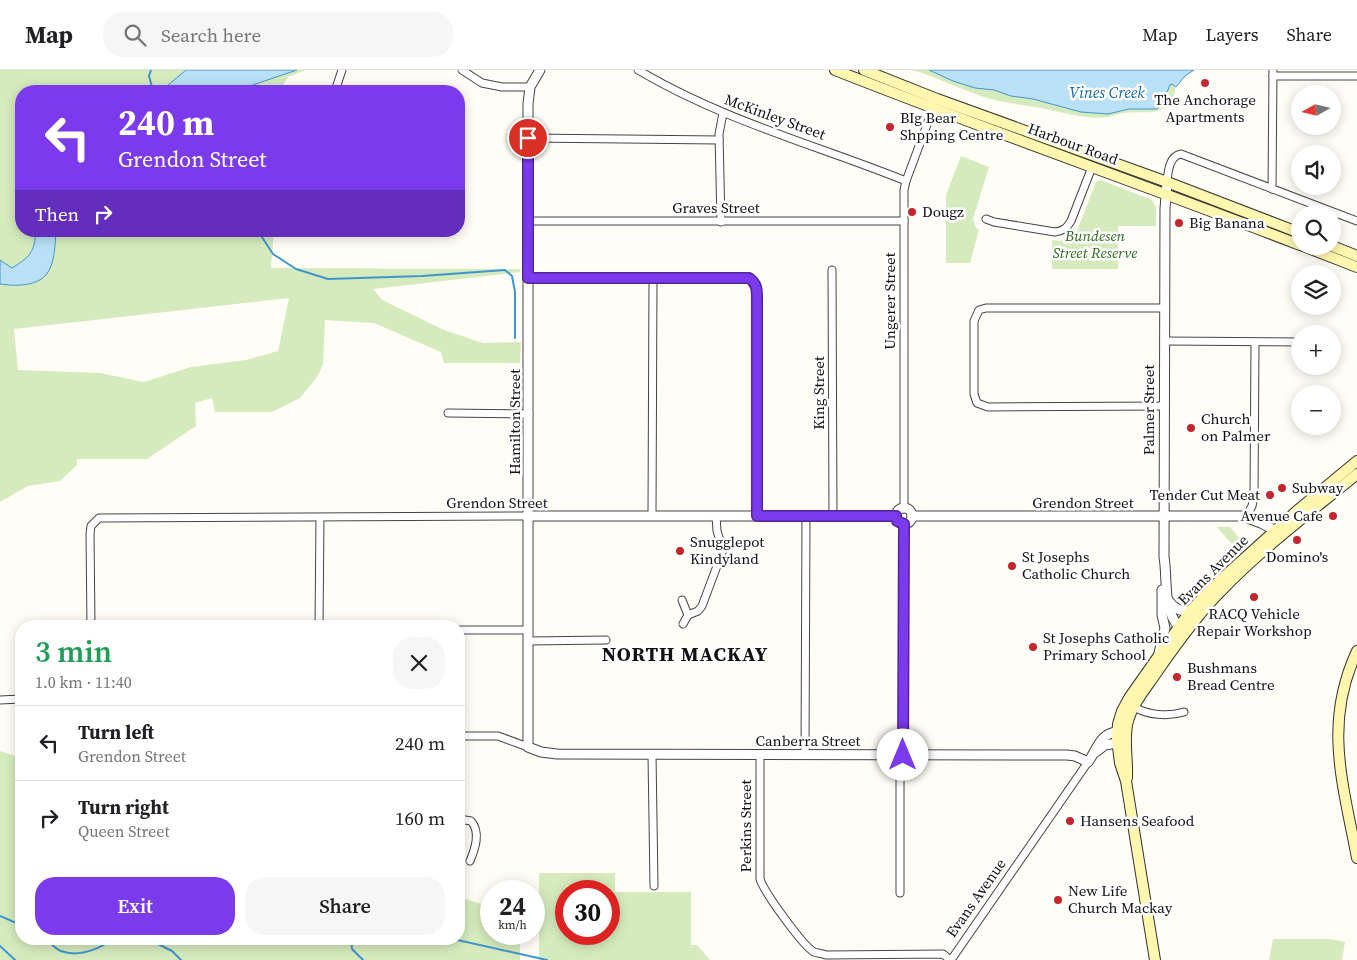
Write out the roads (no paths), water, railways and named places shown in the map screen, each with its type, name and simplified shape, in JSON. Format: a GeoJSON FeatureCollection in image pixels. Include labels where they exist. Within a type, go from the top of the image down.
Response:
{"type":"FeatureCollection","features":[{"type":"Feature","properties":{"kind":"main road","name":"Harbour Road"},"geometry":{"type":"LineString","coordinates":[[835,70],[1167,182],[1291,230]]}},
{"type":"Feature","properties":{"kind":"main road","name":"Harbour Road"},"geometry":{"type":"LineString","coordinates":[[864,70],[935,104],[1092,167],[1291,242]]}},
{"type":"Feature","properties":{"kind":"main road"},"geometry":{"type":"LineString","coordinates":[[1341,250],[1357,256]]}},
{"type":"Feature","properties":{"kind":"main road","name":"Harbour Road"},"geometry":{"type":"LineString","coordinates":[[1325,255],[1357,267]]}},
{"type":"Feature","properties":{"kind":"main road","name":"Evans Avenue"},"geometry":{"type":"LineString","coordinates":[[1134,706],[1181,631],[1191,610],[1216,584],[1355,469]]}},
{"type":"Feature","properties":{"kind":"main road","name":"Evans Avenue"},"geometry":{"type":"LineString","coordinates":[[1120,739],[1129,698],[1158,657],[1272,537]]}},
{"type":"Feature","properties":{"kind":"main road"},"geometry":{"type":"LineString","coordinates":[[1357,651],[1347,675],[1341,697],[1337,737],[1339,767],[1357,858]]}},
{"type":"Feature","properties":{"kind":"main road"},"geometry":{"type":"LineString","coordinates":[[1126,718],[1134,706]]}},
{"type":"Feature","properties":{"kind":"main road","name":"Evans Avenue"},"geometry":{"type":"LineString","coordinates":[[1120,739],[1126,718]]}},
{"type":"Feature","properties":{"kind":"main road"},"geometry":{"type":"LineString","coordinates":[[1120,739],[1120,763],[1126,781],[1156,960]]}},
{"type":"Feature","properties":{"kind":"street"},"geometry":{"type":"LineString","coordinates":[[337,85],[342,70]]}},
{"type":"Feature","properties":{"kind":"street"},"geometry":{"type":"LineString","coordinates":[[462,70],[482,83],[502,87],[530,87]]}},
{"type":"Feature","properties":{"kind":"street","name":"Hamilton Street"},"geometry":{"type":"LineString","coordinates":[[528,747],[528,99],[530,87],[540,70]]}},
{"type":"Feature","properties":{"kind":"street","name":"McKinley Street"},"geometry":{"type":"LineString","coordinates":[[638,70],[683,95],[723,113],[906,181]]}},
{"type":"Feature","properties":{"kind":"street"},"geometry":{"type":"LineString","coordinates":[[1272,189],[1273,73],[1357,76]]}},
{"type":"Feature","properties":{"kind":"street","name":"Ungerer Street"},"geometry":{"type":"LineString","coordinates":[[904,508],[904,221],[906,181],[935,104]]}},
{"type":"Feature","properties":{"kind":"street"},"geometry":{"type":"LineString","coordinates":[[721,222],[719,140],[723,113]]}},
{"type":"Feature","properties":{"kind":"street"},"geometry":{"type":"LineString","coordinates":[[528,138],[719,140]]}},
{"type":"Feature","properties":{"kind":"street"},"geometry":{"type":"LineString","coordinates":[[1167,182],[1172,158],[1181,154],[1357,221]]}},
{"type":"Feature","properties":{"kind":"street"},"geometry":{"type":"LineString","coordinates":[[986,219],[1054,232],[1061,231],[1071,221],[1092,167]]}},
{"type":"Feature","properties":{"kind":"street","name":"Palmer Street"},"geometry":{"type":"LineString","coordinates":[[1167,182],[1164,308],[1164,557],[1170,612],[1181,631]]}},
{"type":"Feature","properties":{"kind":"street","name":"Graves Street"},"geometry":{"type":"LineString","coordinates":[[528,221],[904,221]]}},
{"type":"Feature","properties":{"kind":"street","name":"King Street"},"geometry":{"type":"LineString","coordinates":[[832,270],[833,517]]}},
{"type":"Feature","properties":{"kind":"street"},"geometry":{"type":"LineString","coordinates":[[528,278],[749,278],[754,281],[757,299],[757,516]]}},
{"type":"Feature","properties":{"kind":"street"},"geometry":{"type":"LineString","coordinates":[[652,278],[652,516]]}},
{"type":"Feature","properties":{"kind":"street"},"geometry":{"type":"LineString","coordinates":[[1164,308],[986,308],[979,310],[974,321],[974,394],[977,403],[988,407],[1164,406]]}},
{"type":"Feature","properties":{"kind":"street"},"geometry":{"type":"LineString","coordinates":[[1164,341],[1291,342]]}},
{"type":"Feature","properties":{"kind":"street"},"geometry":{"type":"LineString","coordinates":[[1255,342],[1254,496],[1250,519],[1272,537]]}},
{"type":"Feature","properties":{"kind":"street"},"geometry":{"type":"LineString","coordinates":[[448,412],[529,414]]}},
{"type":"Feature","properties":{"kind":"street"},"geometry":{"type":"LineString","coordinates":[[904,508],[911,511],[912,516],[909,523],[904,524],[897,521],[896,516],[897,511],[904,508]]}},
{"type":"Feature","properties":{"kind":"street"},"geometry":{"type":"LineString","coordinates":[[683,624],[688,615],[698,611],[702,606],[722,556],[723,550],[716,530],[716,516]]}},
{"type":"Feature","properties":{"kind":"street","name":"Grendon Street"},"geometry":{"type":"LineString","coordinates":[[91,620],[90,534],[91,526],[99,518],[896,516]]}},
{"type":"Feature","properties":{"kind":"street","name":"Grendon Street"},"geometry":{"type":"LineString","coordinates":[[912,516],[1250,519]]}},
{"type":"Feature","properties":{"kind":"street"},"geometry":{"type":"LineString","coordinates":[[806,517],[806,755]]}},
{"type":"Feature","properties":{"kind":"street"},"geometry":{"type":"LineString","coordinates":[[319,620],[320,518]]}},
{"type":"Feature","properties":{"kind":"street"},"geometry":{"type":"LineString","coordinates":[[900,893],[904,524]]}},
{"type":"Feature","properties":{"kind":"street"},"geometry":{"type":"LineString","coordinates":[[1158,657],[1164,633],[1161,595],[1164,557]]}},
{"type":"Feature","properties":{"kind":"street"},"geometry":{"type":"LineString","coordinates":[[1167,597],[1177,609],[1185,612],[1191,610]]}},
{"type":"Feature","properties":{"kind":"street"},"geometry":{"type":"LineString","coordinates":[[682,600],[688,615]]}},
{"type":"Feature","properties":{"kind":"street"},"geometry":{"type":"LineString","coordinates":[[1164,622],[1181,631]]}},
{"type":"Feature","properties":{"kind":"street"},"geometry":{"type":"LineString","coordinates":[[465,630],[528,630]]}},
{"type":"Feature","properties":{"kind":"street"},"geometry":{"type":"LineString","coordinates":[[528,640],[606,640]]}},
{"type":"Feature","properties":{"kind":"street"},"geometry":{"type":"LineString","coordinates":[[0,700],[15,699]]}},
{"type":"Feature","properties":{"kind":"street"},"geometry":{"type":"LineString","coordinates":[[1134,706],[1144,712],[1155,714]]}},
{"type":"Feature","properties":{"kind":"street"},"geometry":{"type":"LineString","coordinates":[[1126,718],[1184,712]]}},
{"type":"Feature","properties":{"kind":"street"},"geometry":{"type":"LineString","coordinates":[[465,736],[498,736],[528,747]]}},
{"type":"Feature","properties":{"kind":"street","name":"Evans Avenue"},"geometry":{"type":"LineString","coordinates":[[950,960],[1094,754],[1104,746],[1120,739]]}},
{"type":"Feature","properties":{"kind":"street","name":"Canberra Street"},"geometry":{"type":"LineString","coordinates":[[528,747],[544,753],[557,754],[1067,755],[1075,756],[1088,762]]}},
{"type":"Feature","properties":{"kind":"street"},"geometry":{"type":"LineString","coordinates":[[652,755],[654,886]]}},
{"type":"Feature","properties":{"kind":"street","name":"Perkins Street"},"geometry":{"type":"LineString","coordinates":[[760,755],[760,879],[766,893],[806,944],[814,952],[826,955],[943,954],[950,960]]}},
{"type":"Feature","properties":{"kind":"street"},"geometry":{"type":"LineString","coordinates":[[465,820],[471,821],[476,829],[476,846],[470,861]]}},
{"type":"Feature","properties":{"kind":"water"},"geometry":{"type":"Polygon","coordinates":[[[186,70],[297,70],[253,85],[168,85],[186,70]]]}},
{"type":"Feature","properties":{"kind":"water","name":"Vines Creek"},"geometry":{"type":"Polygon","coordinates":[[[929,70],[1194,70],[1185,76],[1176,87],[1172,84],[1170,85],[1162,104],[1157,109],[1129,109],[1108,114],[1081,112],[1033,99],[1011,96],[994,90],[975,88],[929,70]]]}},
{"type":"Feature","properties":{"kind":"water"},"geometry":{"type":"Polygon","coordinates":[[[56,237],[53,260],[46,275],[30,284],[0,284],[0,260],[12,268],[30,254],[35,238],[56,237]]]}},
{"type":"Feature","properties":{"kind":"waterway","name":"Vines Creek"},"geometry":{"type":"LineString","coordinates":[[151,70],[149,76],[151,85]]}},
{"type":"Feature","properties":{"kind":"waterway"},"geometry":{"type":"LineString","coordinates":[[262,237],[273,254],[296,269],[328,279],[422,276],[505,270],[512,276],[515,292],[515,338]]}},
{"type":"Feature","properties":{"kind":"waterway"},"geometry":{"type":"LineString","coordinates":[[0,916],[15,922]]}},
{"type":"Feature","properties":{"kind":"waterway"},"geometry":{"type":"LineString","coordinates":[[465,942],[547,960]]}},
{"type":"Feature","properties":{"kind":"waterway"},"geometry":{"type":"LineString","coordinates":[[52,945],[68,953],[82,953],[104,945]]}},
{"type":"Feature","properties":{"kind":"waterway"},"geometry":{"type":"LineString","coordinates":[[160,945],[172,951],[181,960]]}},
{"type":"Feature","properties":{"kind":"waterway"},"geometry":{"type":"LineString","coordinates":[[352,945],[352,949],[363,960]]}},
{"type":"Feature","properties":{"kind":"waterway"},"geometry":{"type":"LineString","coordinates":[[0,946],[15,960]]}},
{"type":"Feature","properties":{"kind":"place","name":"The Anchorage Apartments"},"geometry":{"type":"Point","coordinates":[1205,83]}},
{"type":"Feature","properties":{"kind":"place","name":"BIg Bear Shpping Centre"},"geometry":{"type":"Point","coordinates":[890,127]}},
{"type":"Feature","properties":{"kind":"place","name":"Dougz"},"geometry":{"type":"Point","coordinates":[912,212]}},
{"type":"Feature","properties":{"kind":"place","name":"Big Banana"},"geometry":{"type":"Point","coordinates":[1179,223]}},
{"type":"Feature","properties":{"kind":"place","name":"Church on Palmer"},"geometry":{"type":"Point","coordinates":[1191,428]}},
{"type":"Feature","properties":{"kind":"place","name":"Subway"},"geometry":{"type":"Point","coordinates":[1282,488]}},
{"type":"Feature","properties":{"kind":"place","name":"Tender Cut Meat"},"geometry":{"type":"Point","coordinates":[1270,495]}},
{"type":"Feature","properties":{"kind":"place","name":"Avenue Cafe"},"geometry":{"type":"Point","coordinates":[1333,516]}},
{"type":"Feature","properties":{"kind":"place","name":"Domino's"},"geometry":{"type":"Point","coordinates":[1297,540]}},
{"type":"Feature","properties":{"kind":"place","name":"Snugglepot Kindyland"},"geometry":{"type":"Point","coordinates":[680,551]}},
{"type":"Feature","properties":{"kind":"place","name":"St Josephs Catholic Church"},"geometry":{"type":"Point","coordinates":[1012,566]}},
{"type":"Feature","properties":{"kind":"place","name":"RACQ Vehicle Repair Workshop"},"geometry":{"type":"Point","coordinates":[1254,597]}},
{"type":"Feature","properties":{"kind":"place","name":"St Josephs Catholic Primary School"},"geometry":{"type":"Point","coordinates":[1033,647]}},
{"type":"Feature","properties":{"kind":"place","name":"Bushmans Bread Centre"},"geometry":{"type":"Point","coordinates":[1177,677]}},
{"type":"Feature","properties":{"kind":"place","name":"Hansens Seafood"},"geometry":{"type":"Point","coordinates":[1070,821]}},
{"type":"Feature","properties":{"kind":"place","name":"New Life Church Mackay"},"geometry":{"type":"Point","coordinates":[1058,900]}},
{"type":"Feature","properties":{"kind":"district","name":"NORTH MACKAY"},"geometry":{"type":"Point","coordinates":[685,654]}},
{"type":"Feature","properties":{"kind":"park label","name":"Bundesen Street Reserve"},"geometry":{"type":"Point","coordinates":[1095,244]}}]}
